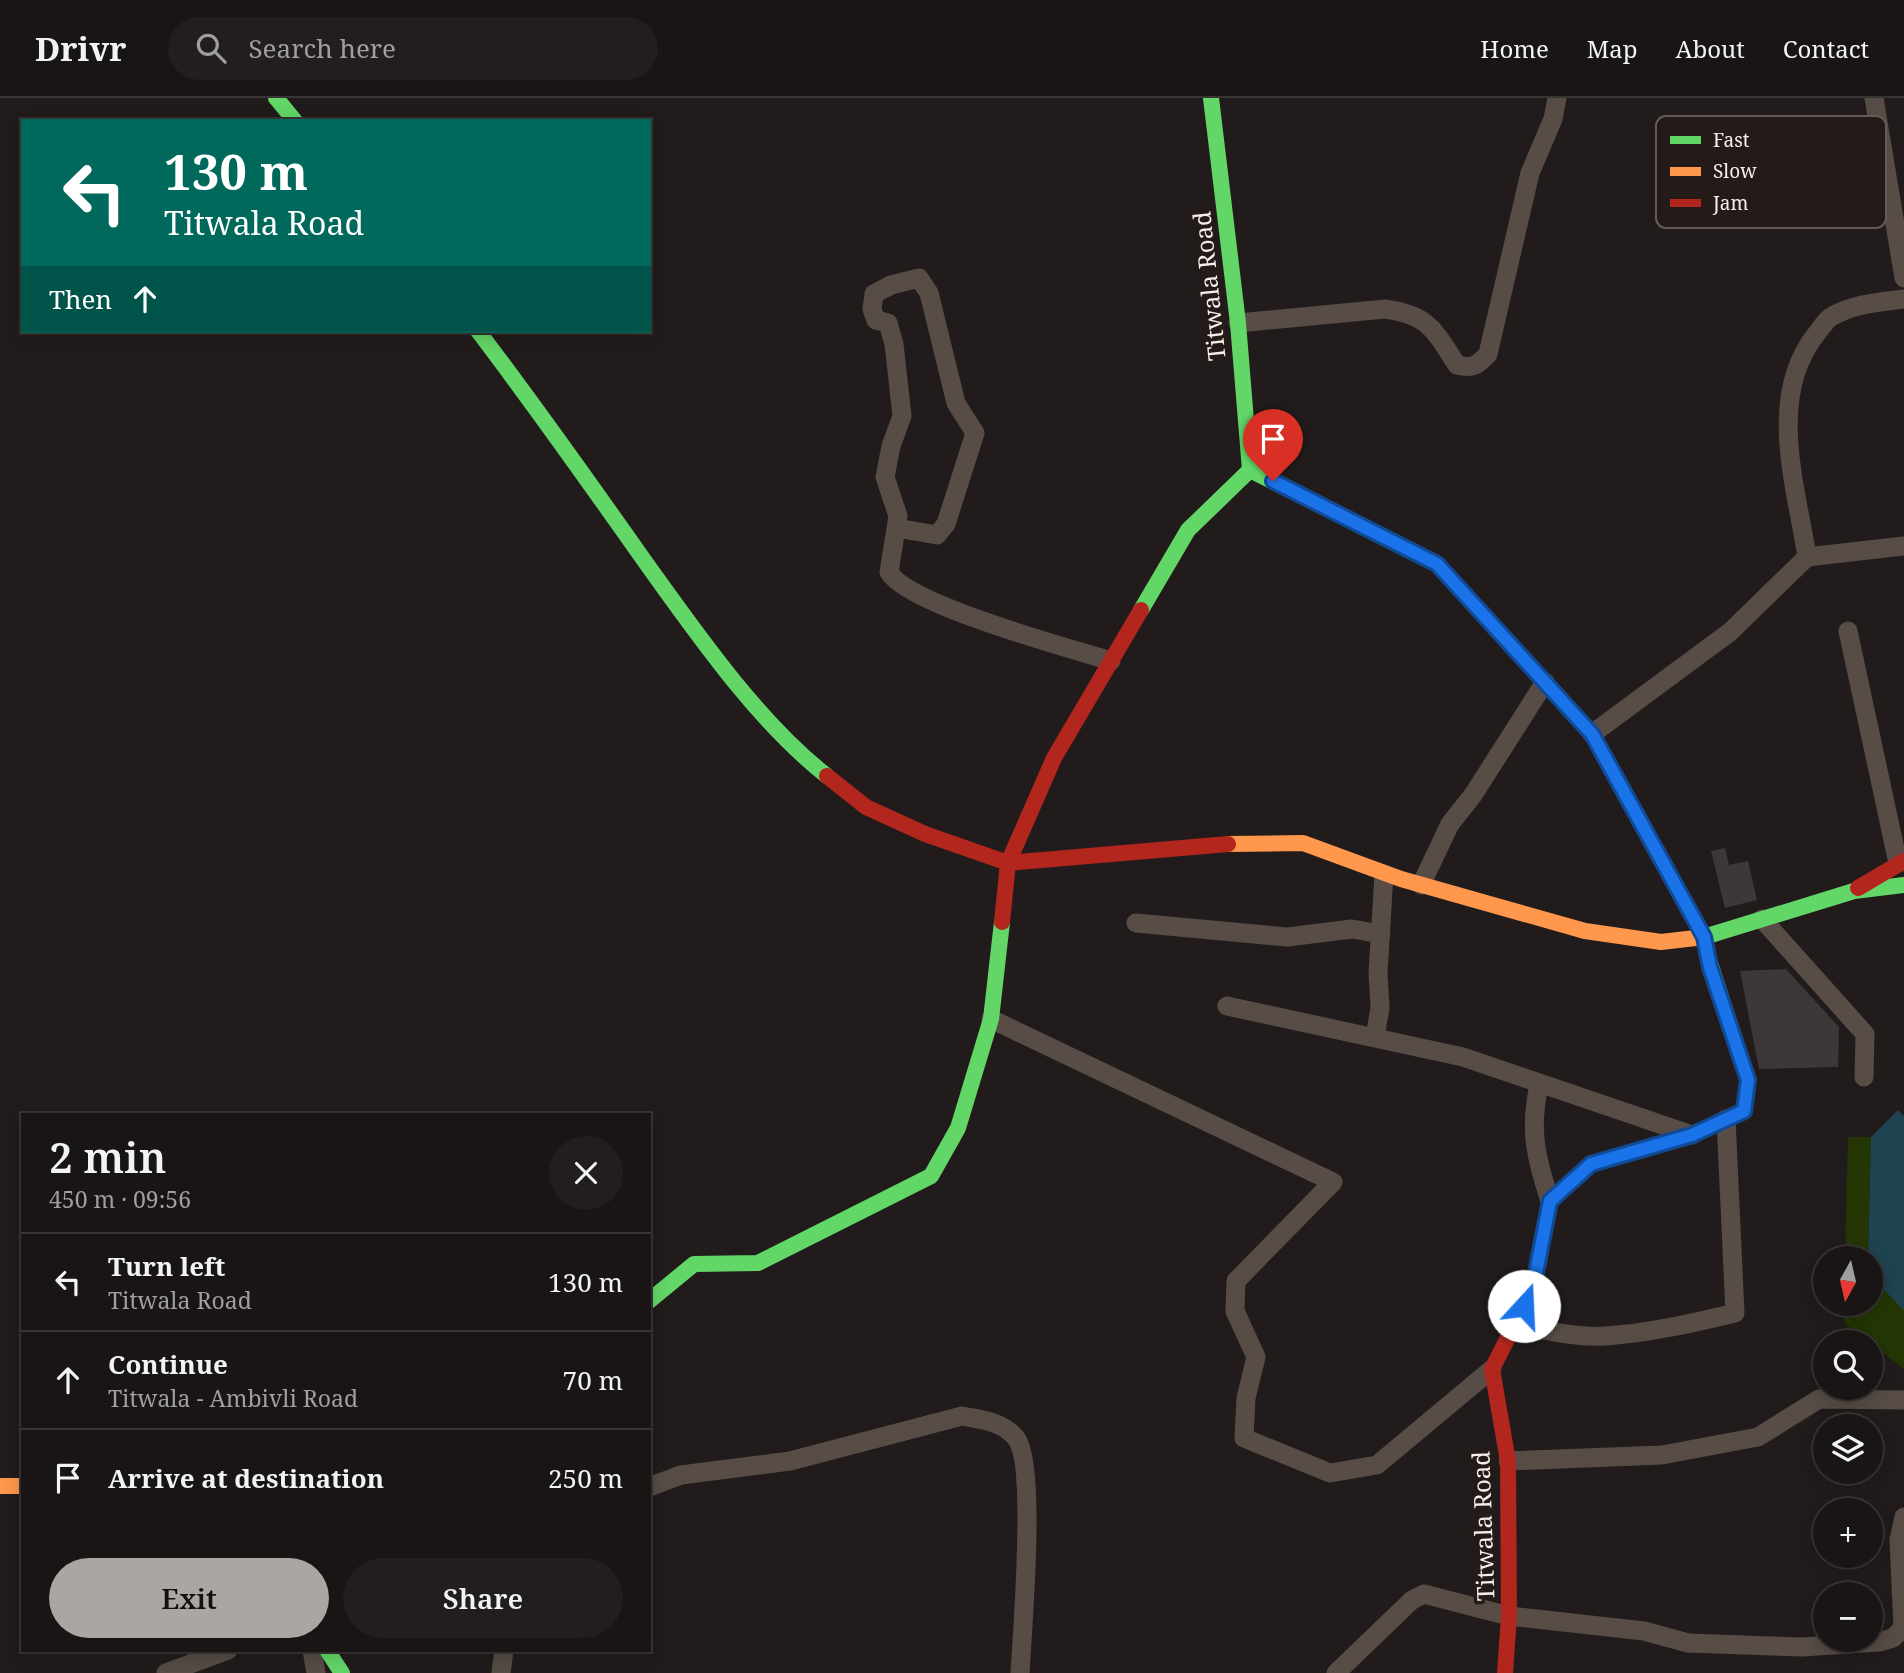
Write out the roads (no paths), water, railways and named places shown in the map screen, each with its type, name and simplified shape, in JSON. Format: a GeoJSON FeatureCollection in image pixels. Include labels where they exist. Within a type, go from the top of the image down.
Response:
{"type":"FeatureCollection","features":[{"type":"Feature","properties":{"kind":"street"},"geometry":{"type":"LineString","coordinates":[[276,98],[293,119]]}},
{"type":"Feature","properties":{"kind":"street","name":"Titwala Road"},"geometry":{"type":"LineString","coordinates":[[1211,98],[1238,323],[1250,470]]}},
{"type":"Feature","properties":{"kind":"street"},"geometry":{"type":"LineString","coordinates":[[1238,323],[1385,309],[1418,316],[1435,331],[1457,365],[1468,368],[1478,365],[1489,354],[1530,173],[1553,119],[1557,98]]}},
{"type":"Feature","properties":{"kind":"street"},"geometry":{"type":"LineString","coordinates":[[1874,98],[1877,116]]}},
{"type":"Feature","properties":{"kind":"street"},"geometry":{"type":"LineString","coordinates":[[1886,170],[1904,278]]}},
{"type":"Feature","properties":{"kind":"street"},"geometry":{"type":"LineString","coordinates":[[897,528],[937,535],[946,524],[975,433],[956,403],[929,293],[919,278],[891,285],[874,294],[872,309],[876,320],[888,323],[894,344],[902,416],[891,446],[886,477],[898,516],[889,572],[901,585],[947,608],[1111,661]]}},
{"type":"Feature","properties":{"kind":"street"},"geometry":{"type":"LineString","coordinates":[[1807,556],[1789,444],[1789,398],[1796,368],[1810,342],[1830,317],[1866,304],[1904,299]]}},
{"type":"Feature","properties":{"kind":"street"},"geometry":{"type":"LineString","coordinates":[[480,333],[532,401],[710,653],[806,760],[866,807],[925,834],[1008,863],[1252,842],[1303,843],[1384,874],[1585,931],[1661,942],[1704,937],[1854,891],[1879,890],[1904,884]]}},
{"type":"Feature","properties":{"kind":"street"},"geometry":{"type":"LineString","coordinates":[[651,1299],[694,1264],[758,1263],[931,1176],[958,1128],[991,1019],[1008,863],[1054,758],[1188,530],[1250,470],[1437,564],[1592,734],[1704,937],[1710,967],[1748,1080],[1744,1111],[1692,1135],[1591,1164],[1550,1201]]}},
{"type":"Feature","properties":{"kind":"street"},"geometry":{"type":"LineString","coordinates":[[1592,734],[1730,632],[1807,556],[1904,546]]}},
{"type":"Feature","properties":{"kind":"street"},"geometry":{"type":"LineString","coordinates":[[1848,631],[1901,862],[1854,891]]}},
{"type":"Feature","properties":{"kind":"street"},"geometry":{"type":"LineString","coordinates":[[1421,885],[1450,824],[1473,795],[1545,682]]}},
{"type":"Feature","properties":{"kind":"street"},"geometry":{"type":"LineString","coordinates":[[1375,1037],[1380,1008],[1378,973],[1384,874]]}},
{"type":"Feature","properties":{"kind":"street"},"geometry":{"type":"LineString","coordinates":[[1762,919],[1866,1034],[1864,1077]]}},
{"type":"Feature","properties":{"kind":"street"},"geometry":{"type":"LineString","coordinates":[[1136,923],[1287,937],[1352,929],[1381,934]]}},
{"type":"Feature","properties":{"kind":"street"},"geometry":{"type":"LineString","coordinates":[[1227,1006],[1463,1057],[1692,1135]]}},
{"type":"Feature","properties":{"kind":"street"},"geometry":{"type":"LineString","coordinates":[[991,1019],[1333,1182],[1236,1281],[1236,1311],[1256,1357],[1246,1398],[1244,1438],[1330,1473],[1377,1465],[1492,1369],[1533,1288],[1550,1201],[1534,1150],[1534,1107],[1539,1085]]}},
{"type":"Feature","properties":{"kind":"street"},"geometry":{"type":"LineString","coordinates":[[1515,1324],[1563,1333],[1604,1336],[1676,1326],[1735,1313],[1726,1119]]}},
{"type":"Feature","properties":{"kind":"street","name":"Titwala Road"},"geometry":{"type":"LineString","coordinates":[[1492,1369],[1508,1461],[1509,1616],[1505,1673]]}},
{"type":"Feature","properties":{"kind":"street"},"geometry":{"type":"LineString","coordinates":[[1508,1461],[1662,1455],[1758,1437],[1819,1399],[1904,1400]]}},
{"type":"Feature","properties":{"kind":"street"},"geometry":{"type":"LineString","coordinates":[[651,1486],[681,1475],[790,1461],[962,1416],[989,1421],[1005,1428],[1018,1440],[1026,1463],[1025,1585],[1020,1673]]}},
{"type":"Feature","properties":{"kind":"street"},"geometry":{"type":"LineString","coordinates":[[0,1486],[21,1486]]}},
{"type":"Feature","properties":{"kind":"street"},"geometry":{"type":"LineString","coordinates":[[1336,1673],[1419,1595],[1451,1600],[1509,1616],[1644,1631],[1688,1643],[1802,1647],[1893,1639],[1903,1628],[1899,1540],[1904,1517]]}},
{"type":"Feature","properties":{"kind":"street"},"geometry":{"type":"LineString","coordinates":[[166,1673],[223,1652]]}},
{"type":"Feature","properties":{"kind":"street"},"geometry":{"type":"LineString","coordinates":[[312,1652],[316,1673]]}},
{"type":"Feature","properties":{"kind":"street"},"geometry":{"type":"LineString","coordinates":[[328,1652],[342,1673]]}},
{"type":"Feature","properties":{"kind":"street"},"geometry":{"type":"LineString","coordinates":[[501,1673],[504,1652]]}},
{"type":"Feature","properties":{"kind":"water"},"geometry":{"type":"Polygon","coordinates":[[[1898,1110],[1904,1116],[1904,1311],[1883,1289],[1883,1246],[1868,1246],[1871,1137],[1898,1110]]]}}]}
